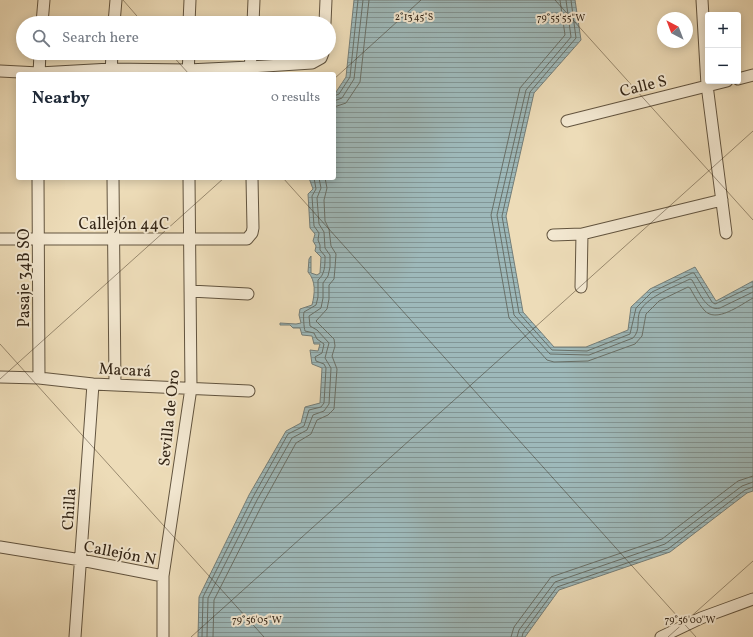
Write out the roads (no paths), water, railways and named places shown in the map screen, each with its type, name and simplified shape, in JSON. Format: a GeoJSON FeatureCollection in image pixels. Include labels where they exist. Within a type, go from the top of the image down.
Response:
{"type":"FeatureCollection","features":[{"type":"Feature","properties":{"kind":"street"},"geometry":{"type":"LineString","coordinates":[[43,16],[44,0]]}},
{"type":"Feature","properties":{"kind":"street"},"geometry":{"type":"LineString","coordinates":[[115,16],[116,0]]}},
{"type":"Feature","properties":{"kind":"street"},"geometry":{"type":"LineString","coordinates":[[190,0],[190,16]]}},
{"type":"Feature","properties":{"kind":"street"},"geometry":{"type":"LineString","coordinates":[[253,16],[254,0]]}},
{"type":"Feature","properties":{"kind":"street"},"geometry":{"type":"LineString","coordinates":[[325,16],[326,0]]}},
{"type":"Feature","properties":{"kind":"street"},"geometry":{"type":"LineString","coordinates":[[702,0],[707,86],[726,233]]}},
{"type":"Feature","properties":{"kind":"street"},"geometry":{"type":"LineString","coordinates":[[38,72],[39,60]]}},
{"type":"Feature","properties":{"kind":"street"},"geometry":{"type":"LineString","coordinates":[[111,71],[112,60]]}},
{"type":"Feature","properties":{"kind":"street"},"geometry":{"type":"LineString","coordinates":[[188,60],[188,72]]}},
{"type":"Feature","properties":{"kind":"street"},"geometry":{"type":"LineString","coordinates":[[250,71],[251,60]]}},
{"type":"Feature","properties":{"kind":"street"},"geometry":{"type":"LineString","coordinates":[[87,72],[250,71],[312,63],[319,60]]}},
{"type":"Feature","properties":{"kind":"street"},"geometry":{"type":"LineString","coordinates":[[0,71],[16,72]]}},
{"type":"Feature","properties":{"kind":"street"},"geometry":{"type":"LineString","coordinates":[[741,78],[753,75]]}},
{"type":"Feature","properties":{"kind":"street","name":"Calle S"},"geometry":{"type":"LineString","coordinates":[[567,121],[715,84]]}},
{"type":"Feature","properties":{"kind":"street","name":"Pasaje 34B SO"},"geometry":{"type":"LineString","coordinates":[[38,180],[39,378]]}},
{"type":"Feature","properties":{"kind":"street"},"geometry":{"type":"LineString","coordinates":[[113,180],[115,239],[115,385]]}},
{"type":"Feature","properties":{"kind":"street","name":"Sevilla de Oro"},"geometry":{"type":"LineString","coordinates":[[163,637],[163,576],[191,388],[190,180]]}},
{"type":"Feature","properties":{"kind":"street","name":"Callejón 44C"},"geometry":{"type":"LineString","coordinates":[[0,239],[247,239],[252,233],[253,228],[252,180]]}},
{"type":"Feature","properties":{"kind":"street"},"geometry":{"type":"LineString","coordinates":[[553,235],[582,234],[722,200]]}},
{"type":"Feature","properties":{"kind":"street"},"geometry":{"type":"LineString","coordinates":[[581,287],[582,234]]}},
{"type":"Feature","properties":{"kind":"street"},"geometry":{"type":"LineString","coordinates":[[190,291],[248,294]]}},
{"type":"Feature","properties":{"kind":"street","name":"Macará"},"geometry":{"type":"LineString","coordinates":[[0,377],[39,378],[93,384],[249,390]]}},
{"type":"Feature","properties":{"kind":"street","name":"Chilla"},"geometry":{"type":"LineString","coordinates":[[75,637],[93,384]]}},
{"type":"Feature","properties":{"kind":"street","name":"Callejón N"},"geometry":{"type":"LineString","coordinates":[[0,547],[81,560],[163,576]]}},
{"type":"Feature","properties":{"kind":"street"},"geometry":{"type":"LineString","coordinates":[[661,637],[701,618],[753,599]]}},
{"type":"Feature","properties":{"kind":"water"},"geometry":{"type":"Polygon","coordinates":[[[354,0],[575,0],[581,40],[534,93],[506,216],[523,312],[554,347],[586,347],[628,330],[631,307],[650,289],[695,267],[716,301],[753,281],[753,491],[747,493],[670,552],[559,590],[525,637],[198,637],[199,597],[249,495],[286,431],[301,423],[305,407],[320,403],[322,368],[312,364],[310,350],[318,351],[320,344],[314,344],[312,336],[302,335],[300,328],[293,328],[290,325],[280,325],[280,323],[301,323],[299,315],[300,309],[312,305],[314,283],[308,272],[309,259],[311,256],[311,273],[317,275],[320,273],[321,257],[315,251],[316,246],[313,241],[315,234],[310,228],[308,194],[313,189],[310,180],[336,180],[336,92],[346,77],[354,0]]]}}]}
